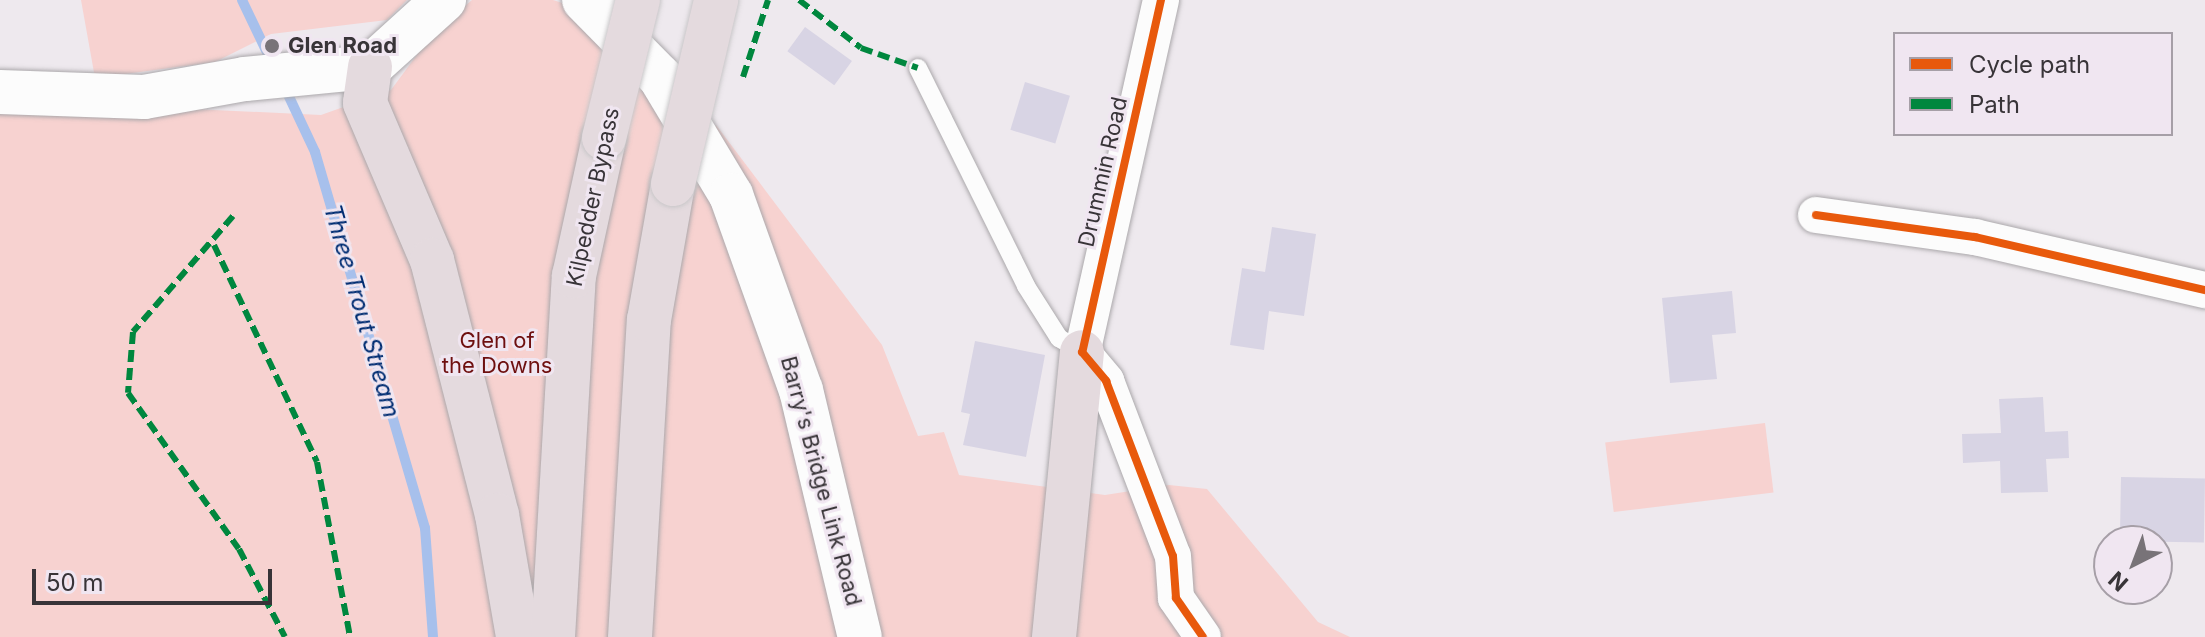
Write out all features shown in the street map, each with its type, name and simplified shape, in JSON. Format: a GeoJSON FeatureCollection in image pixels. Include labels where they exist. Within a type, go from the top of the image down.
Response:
{"type":"FeatureCollection","features":[{"type":"Feature","properties":{"kind":"highway","name":"Kilpedder Bypass"},"geometry":{"type":"LineString","coordinates":[[553,637],[574,276],[638,0]]}},
{"type":"Feature","properties":{"kind":"highway"},"geometry":{"type":"LineString","coordinates":[[630,637],[649,320],[673,184],[716,0]]}},
{"type":"Feature","properties":{"kind":"highway"},"geometry":{"type":"LineString","coordinates":[[370,67],[365,103],[432,260],[497,515],[518,637]]}},
{"type":"Feature","properties":{"kind":"highway"},"geometry":{"type":"LineString","coordinates":[[1054,637],[1082,352]]}},
{"type":"Feature","properties":{"kind":"main road"},"geometry":{"type":"LineString","coordinates":[[0,92],[144,97],[245,79],[370,67],[444,0]]}},
{"type":"Feature","properties":{"kind":"main road","name":"Barry's Bridge Link Road"},"geometry":{"type":"LineString","coordinates":[[584,0],[660,77],[731,195],[801,390],[860,637]]}},
{"type":"Feature","properties":{"kind":"street","name":"Drummin Road"},"geometry":{"type":"LineString","coordinates":[[1082,352],[1161,0]]}},
{"type":"Feature","properties":{"kind":"street"},"geometry":{"type":"LineString","coordinates":[[1816,215],[1975,237],[2205,290]]}},
{"type":"Feature","properties":{"kind":"street"},"geometry":{"type":"LineString","coordinates":[[1082,352],[1106,381],[1173,556],[1176,598],[1203,637]]}},
{"type":"Feature","properties":{"kind":"lane"},"geometry":{"type":"LineString","coordinates":[[918,68],[1026,286],[1059,338],[1082,352]]}},
{"type":"Feature","properties":{"kind":"green space"},"geometry":{"type":"Polygon","coordinates":[[[81,0],[407,0],[387,20],[271,34],[215,62],[95,78],[81,0]]]}},
{"type":"Feature","properties":{"kind":"green space","name":"Glen of the Downs"},"geometry":{"type":"Polygon","coordinates":[[[472,0],[553,0],[578,8],[710,144],[716,125],[882,345],[918,436],[944,432],[959,475],[1105,495],[1169,485],[1207,489],[1318,622],[1350,637],[0,637],[0,100],[321,115],[391,90],[433,33],[472,0]]]}},
{"type":"Feature","properties":{"kind":"green space"},"geometry":{"type":"Polygon","coordinates":[[[1765,423],[1774,492],[1614,512],[1605,443],[1765,423]]]}},
{"type":"Feature","properties":{"kind":"building"},"geometry":{"type":"Polygon","coordinates":[[[805,27],[852,61],[834,85],[787,51],[805,27]]]}},
{"type":"Feature","properties":{"kind":"building"},"geometry":{"type":"Polygon","coordinates":[[[1025,82],[1070,96],[1055,144],[1010,130],[1025,82]]]}},
{"type":"Feature","properties":{"kind":"building"},"geometry":{"type":"Polygon","coordinates":[[[1272,227],[1316,234],[1304,316],[1269,311],[1264,350],[1230,345],[1242,268],[1265,272],[1272,227]]]}},
{"type":"Feature","properties":{"kind":"building"},"geometry":{"type":"Polygon","coordinates":[[[1732,291],[1736,333],[1712,335],[1717,379],[1670,383],[1662,298],[1732,291]]]}},
{"type":"Feature","properties":{"kind":"building"},"geometry":{"type":"Polygon","coordinates":[[[975,341],[1045,355],[1026,457],[963,445],[970,414],[961,412],[975,341]]]}},
{"type":"Feature","properties":{"kind":"building"},"geometry":{"type":"Polygon","coordinates":[[[2043,397],[2045,432],[2068,431],[2069,458],[2046,459],[2048,492],[2001,493],[2000,461],[1963,463],[1962,434],[2001,433],[1999,399],[2043,397]]]}},
{"type":"Feature","properties":{"kind":"building"},"geometry":{"type":"Polygon","coordinates":[[[2121,477],[2205,478],[2204,542],[2173,542],[2173,525],[2120,525],[2121,477]]]}},
{"type":"Feature","properties":{"kind":"waterway","name":"Three Trout Stream"},"geometry":{"type":"LineString","coordinates":[[242,0],[273,65]]}},
{"type":"Feature","properties":{"kind":"waterway","name":"Three Trout Stream"},"geometry":{"type":"LineString","coordinates":[[284,86],[315,152],[425,528],[433,637]]}},
{"type":"Feature","properties":{"kind":"marked path"},"geometry":{"type":"LineString","coordinates":[[743,77],[768,0]]}},
{"type":"Feature","properties":{"kind":"marked path"},"geometry":{"type":"LineString","coordinates":[[799,0],[861,48],[918,68]]}},
{"type":"Feature","properties":{"kind":"marked path"},"geometry":{"type":"LineString","coordinates":[[233,216],[133,332],[128,393],[239,549],[285,637]]}},
{"type":"Feature","properties":{"kind":"marked path"},"geometry":{"type":"LineString","coordinates":[[214,245],[317,462],[350,637]]}},
{"type":"Feature","properties":{"kind":"cycle path"},"geometry":{"type":"LineString","coordinates":[[1161,0],[1082,352],[1106,381],[1173,556],[1176,598],[1203,637]]}},
{"type":"Feature","properties":{"kind":"cycle path"},"geometry":{"type":"LineString","coordinates":[[1816,215],[1975,237],[2205,290]]}},
{"type":"Feature","properties":{"kind":"place","name":"Glen Road"},"geometry":{"type":"Point","coordinates":[272,46]}}]}
